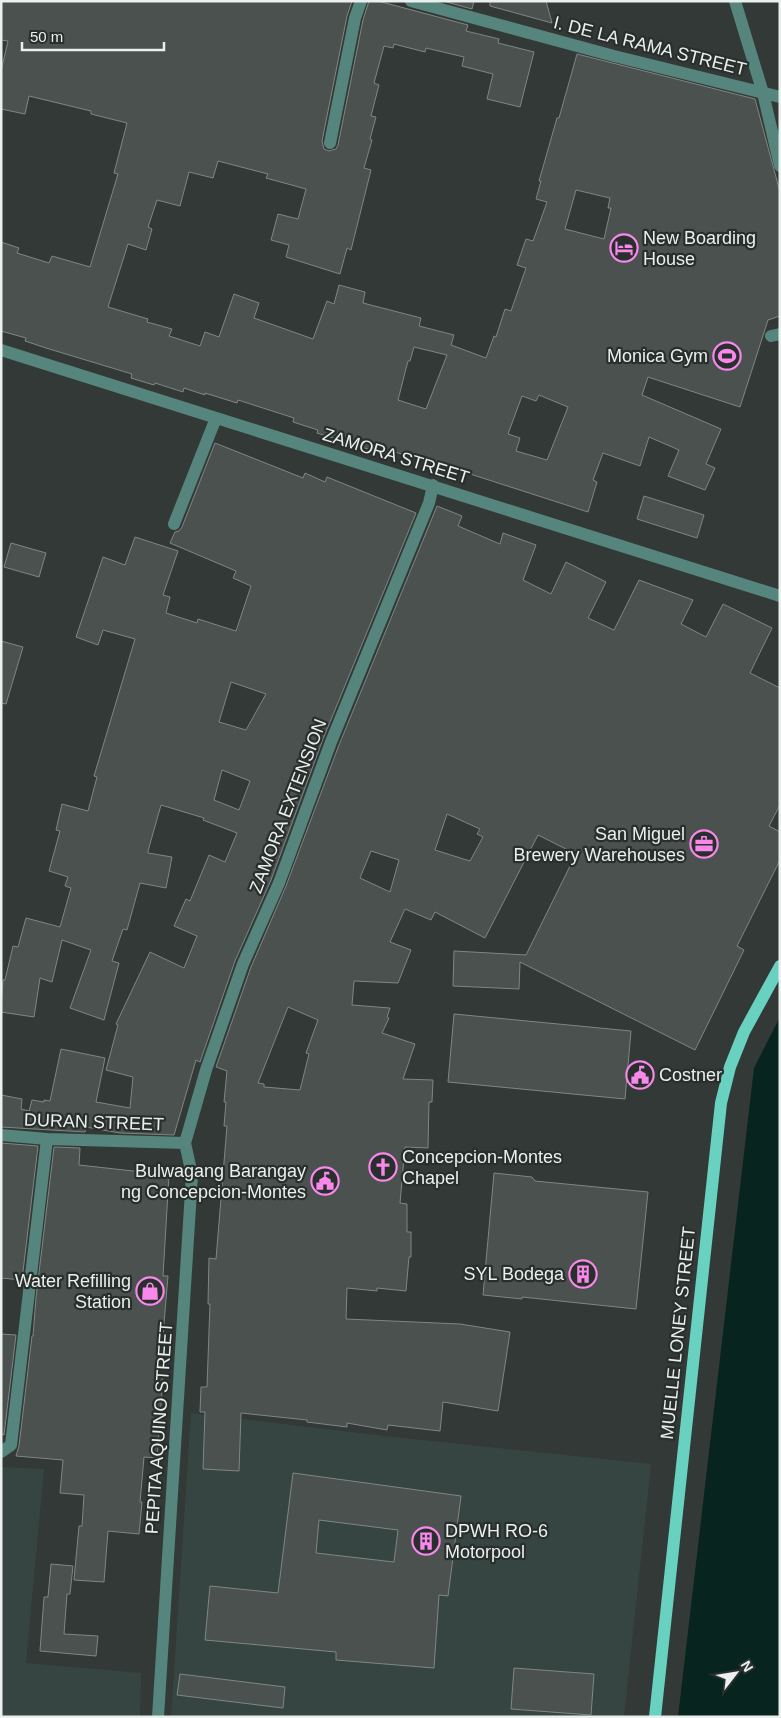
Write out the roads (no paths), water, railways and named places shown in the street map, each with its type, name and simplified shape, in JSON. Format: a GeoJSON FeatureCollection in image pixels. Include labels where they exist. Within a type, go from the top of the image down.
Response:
{"type":"FeatureCollection","features":[{"type":"Feature","properties":{"kind":"main road","name":"MUELLE LONEY STREET"},"geometry":{"type":"LineString","coordinates":[[656,1717],[721,1104],[730,1067],[744,1032],[780,966]]}},
{"type":"Feature","properties":{"kind":"street"},"geometry":{"type":"LineString","coordinates":[[330,143],[355,18],[361,1]]}},
{"type":"Feature","properties":{"kind":"street","name":"I. DE LA RAMA STREET"},"geometry":{"type":"LineString","coordinates":[[411,1],[614,56],[780,97]]}},
{"type":"Feature","properties":{"kind":"street"},"geometry":{"type":"LineString","coordinates":[[735,1],[763,93],[780,166]]}},
{"type":"Feature","properties":{"kind":"street","name":"ZAMORA STREET"},"geometry":{"type":"LineString","coordinates":[[1,350],[780,596]]}},
{"type":"Feature","properties":{"kind":"street"},"geometry":{"type":"LineString","coordinates":[[174,524],[216,418]]}},
{"type":"Feature","properties":{"kind":"street","name":"ZAMORA EXTENSION"},"geometry":{"type":"LineString","coordinates":[[185,1143],[206,1070],[243,964],[279,883],[331,742],[429,503],[433,486]]}},
{"type":"Feature","properties":{"kind":"street","name":"DURAN STREET"},"geometry":{"type":"LineString","coordinates":[[1,1135],[48,1139],[185,1143]]}},
{"type":"Feature","properties":{"kind":"street"},"geometry":{"type":"LineString","coordinates":[[1,1452],[11,1445],[48,1139]]}},
{"type":"Feature","properties":{"kind":"street","name":"PEPITA AQUINO STREET"},"geometry":{"type":"LineString","coordinates":[[158,1717],[192,1175],[185,1143]]}},
{"type":"Feature","properties":{"kind":"place","name":"New Boarding House"},"geometry":{"type":"Point","coordinates":[624,248]}},
{"type":"Feature","properties":{"kind":"place","name":"Monica Gym"},"geometry":{"type":"Point","coordinates":[727,356]}},
{"type":"Feature","properties":{"kind":"place","name":"San Miguel Brewery Warehouses"},"geometry":{"type":"Point","coordinates":[704,844]}},
{"type":"Feature","properties":{"kind":"place","name":"Costner"},"geometry":{"type":"Point","coordinates":[640,1075]}},
{"type":"Feature","properties":{"kind":"place","name":"Concepcion-Montes Chapel"},"geometry":{"type":"Point","coordinates":[383,1167]}},
{"type":"Feature","properties":{"kind":"place","name":"Bulwagang Barangay ng Concepcion-Montes"},"geometry":{"type":"Point","coordinates":[325,1181]}},
{"type":"Feature","properties":{"kind":"place","name":"SYL Bodega"},"geometry":{"type":"Point","coordinates":[583,1274]}},
{"type":"Feature","properties":{"kind":"place","name":"Water Refilling Station"},"geometry":{"type":"Point","coordinates":[150,1291]}},
{"type":"Feature","properties":{"kind":"place","name":"DPWH RO-6 Motorpool"},"geometry":{"type":"Point","coordinates":[426,1541]}}]}
